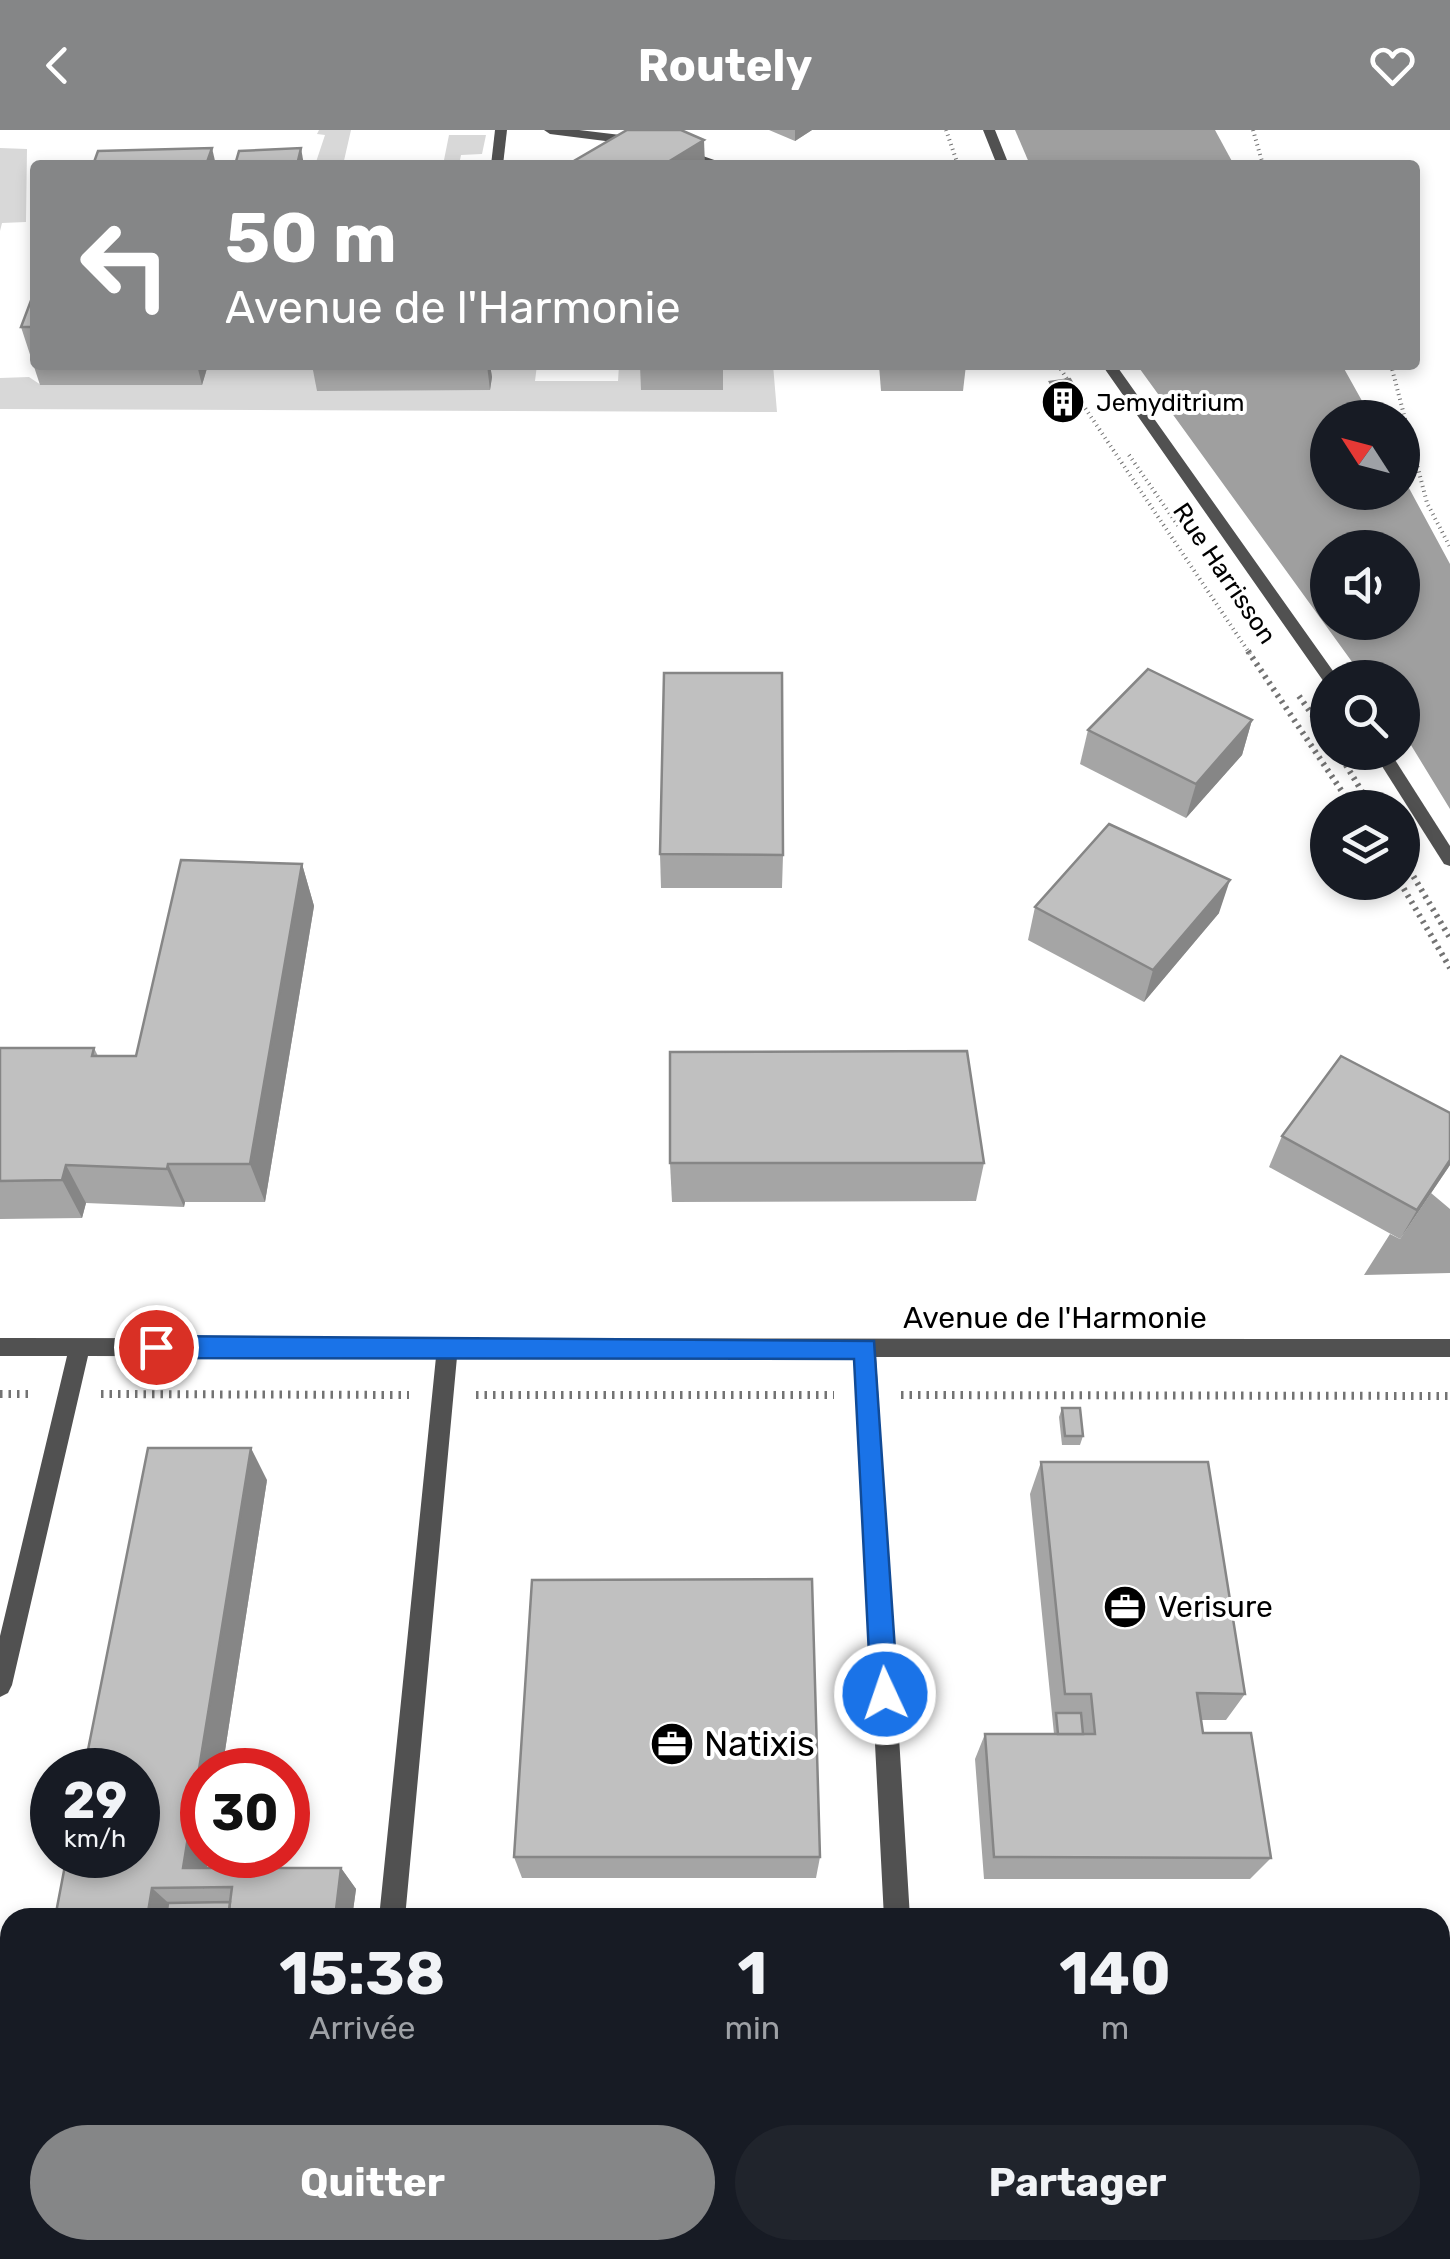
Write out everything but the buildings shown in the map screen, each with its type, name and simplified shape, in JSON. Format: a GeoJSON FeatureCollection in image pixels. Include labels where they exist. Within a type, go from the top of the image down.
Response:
{"type":"FeatureCollection","features":[{"type":"Feature","properties":{"kind":"street"},"geometry":{"type":"LineString","coordinates":[[498,160],[501,130]]}},
{"type":"Feature","properties":{"kind":"street"},"geometry":{"type":"LineString","coordinates":[[550,130],[650,144]]}},
{"type":"Feature","properties":{"kind":"street"},"geometry":{"type":"LineString","coordinates":[[988,130],[1001,160]]}},
{"type":"Feature","properties":{"kind":"street"},"geometry":{"type":"LineString","coordinates":[[665,148],[701,160]]}},
{"type":"Feature","properties":{"kind":"street","name":"Rue Harrisson"},"geometry":{"type":"LineString","coordinates":[[1113,370],[1317,660]]}},
{"type":"Feature","properties":{"kind":"street"},"geometry":{"type":"LineString","coordinates":[[1392,770],[1450,860]]}},
{"type":"Feature","properties":{"kind":"street","name":"Avenue de l'Harmonie"},"geometry":{"type":"LineString","coordinates":[[0,1347],[1450,1348]]}},
{"type":"Feature","properties":{"kind":"street"},"geometry":{"type":"LineString","coordinates":[[0,1685],[80,1347]]}},
{"type":"Feature","properties":{"kind":"street"},"geometry":{"type":"LineString","coordinates":[[393,1908],[447,1348]]}},
{"type":"Feature","properties":{"kind":"street"},"geometry":{"type":"LineString","coordinates":[[865,1349],[896,1908]]}},
{"type":"Feature","properties":{"kind":"path"},"geometry":{"type":"LineString","coordinates":[[946,130],[956,160]]}},
{"type":"Feature","properties":{"kind":"path"},"geometry":{"type":"LineString","coordinates":[[1254,130],[1262,160]]}},
{"type":"Feature","properties":{"kind":"path","name":"Rue Harrisson"},"geometry":{"type":"LineString","coordinates":[[1061,370],[1341,790]]}},
{"type":"Feature","properties":{"kind":"path"},"geometry":{"type":"LineString","coordinates":[[1392,370],[1427,503],[1450,547]]}},
{"type":"Feature","properties":{"kind":"path"},"geometry":{"type":"LineString","coordinates":[[1420,888],[1450,938]]}},
{"type":"Feature","properties":{"kind":"path"},"geometry":{"type":"LineString","coordinates":[[1410,900],[1450,968]]}},
{"type":"Feature","properties":{"kind":"path"},"geometry":{"type":"LineString","coordinates":[[0,1394],[1450,1396]]}},
{"type":"Feature","properties":{"kind":"shaded area"},"geometry":{"type":"Polygon","coordinates":[[[319,130],[351,130],[344,160],[317,160],[325,135],[317,134],[319,130]]]}},
{"type":"Feature","properties":{"kind":"shaded area"},"geometry":{"type":"Polygon","coordinates":[[[1015,130],[1215,130],[1231,160],[1028,160],[1015,130]]]}},
{"type":"Feature","properties":{"kind":"shaded area"},"geometry":{"type":"Polygon","coordinates":[[[449,135],[486,135],[482,154],[444,160],[449,135]]]}},
{"type":"Feature","properties":{"kind":"shaded area"},"geometry":{"type":"Polygon","coordinates":[[[0,148],[27,149],[26,222],[2,223],[0,231],[0,148]]]}},
{"type":"Feature","properties":{"kind":"shaded area"},"geometry":{"type":"Polygon","coordinates":[[[206,370],[536,370],[535,381],[618,381],[619,370],[642,370],[642,390],[722,390],[723,370],[773,370],[777,412],[0,409],[0,378],[29,377],[41,385],[201,385],[206,370]]]}},
{"type":"Feature","properties":{"kind":"shaded area"},"geometry":{"type":"Polygon","coordinates":[[[1141,370],[1345,370],[1362,400],[1310,400],[1310,510],[1420,508],[1450,564],[1450,809],[1420,760],[1420,660],[1351,660],[1336,640],[1420,640],[1420,530],[1310,530],[1310,604],[1141,370]]]}},
{"type":"Feature","properties":{"kind":"shaded area"},"geometry":{"type":"Polygon","coordinates":[[[1431,1193],[1450,1209],[1450,1273],[1364,1275],[1390,1234],[1400,1239],[1431,1193]]]}},
{"type":"Feature","properties":{"kind":"place","name":"Jemyditrium"},"geometry":{"type":"Point","coordinates":[1063,402]}},
{"type":"Feature","properties":{"kind":"place","name":"Verisure"},"geometry":{"type":"Point","coordinates":[1125,1607]}},
{"type":"Feature","properties":{"kind":"place","name":"Natixis"},"geometry":{"type":"Point","coordinates":[672,1744]}},
{"type":"Feature","properties":{"kind":"route"},"geometry":{"type":"LineString","coordinates":[[156,1347],[865,1349],[885,1694]]}}]}
